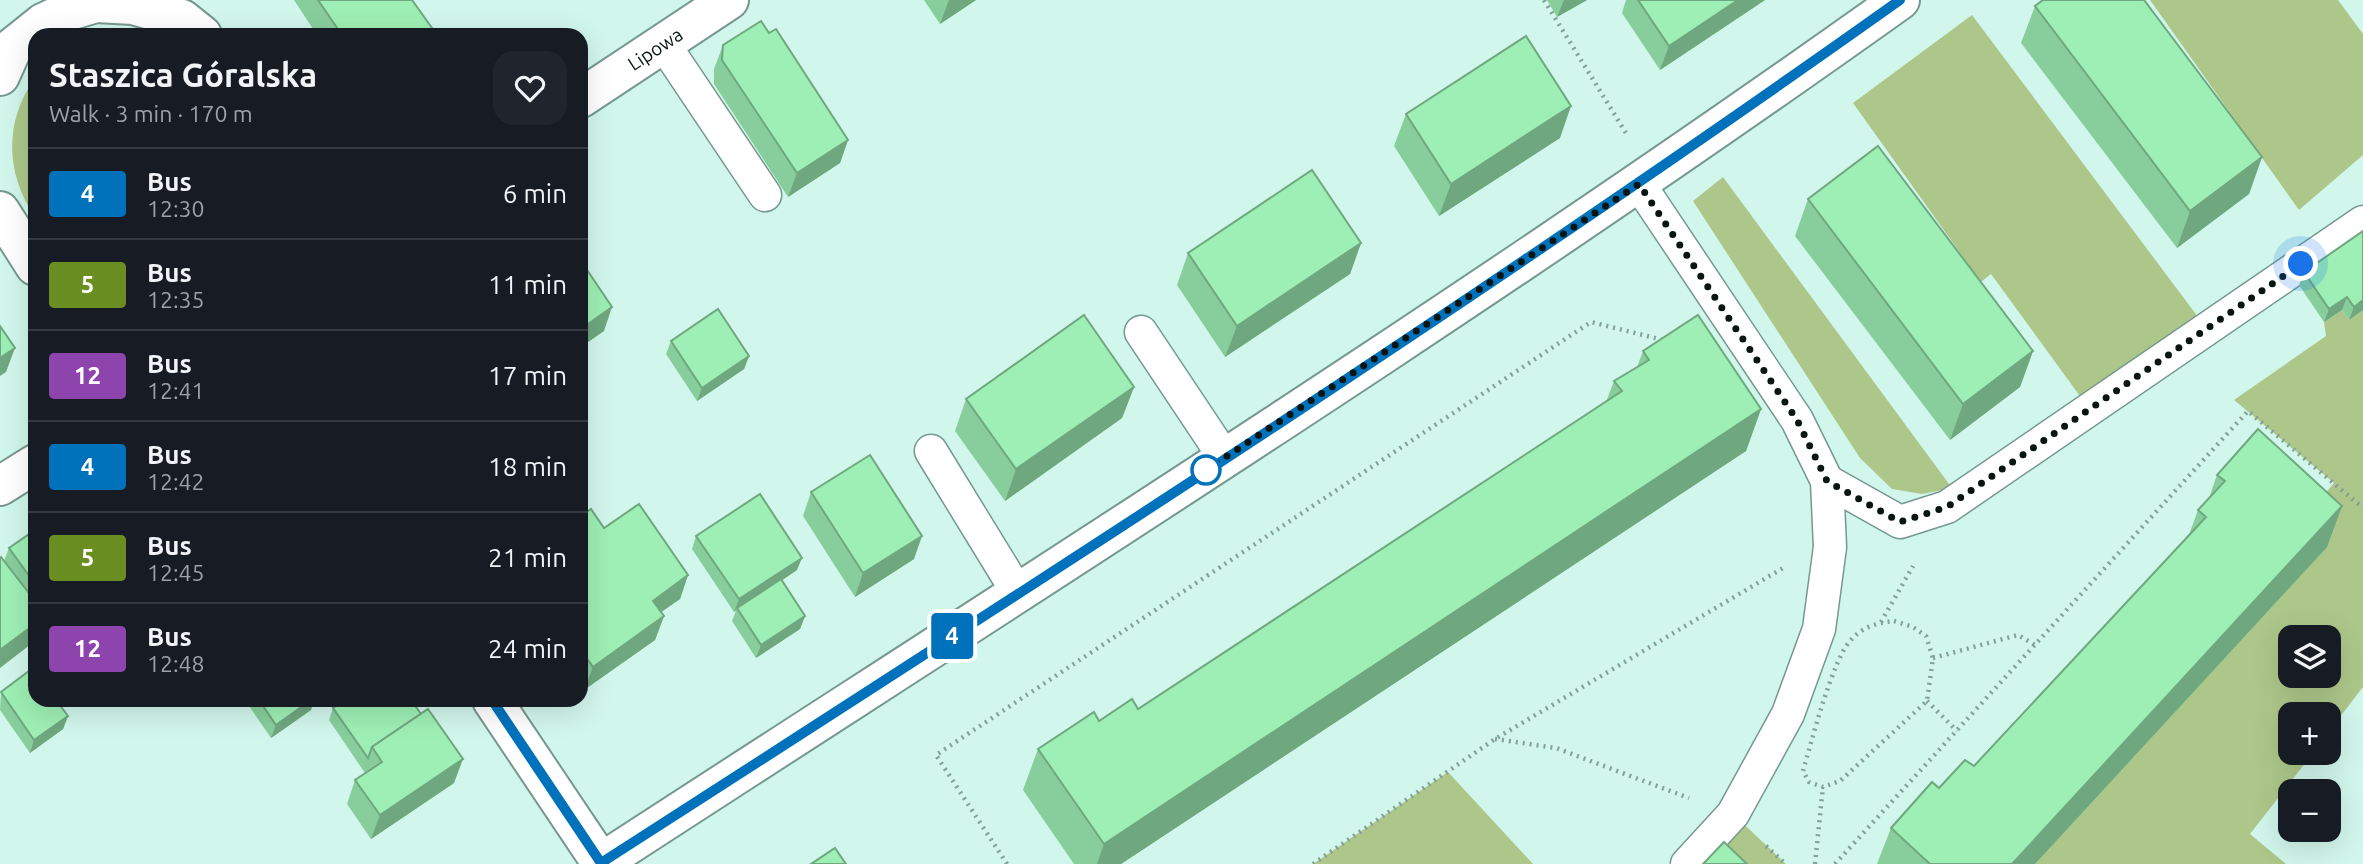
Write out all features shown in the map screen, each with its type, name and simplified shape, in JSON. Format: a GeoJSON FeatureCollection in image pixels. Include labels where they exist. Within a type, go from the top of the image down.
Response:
{"type":"FeatureCollection","features":[{"type":"Feature","properties":{"kind":"street","name":"Lipowa"},"geometry":{"type":"LineString","coordinates":[[588,92],[729,0]]}},
{"type":"Feature","properties":{"kind":"street"},"geometry":{"type":"LineString","coordinates":[[497,707],[601,864],[1225,458],[1639,184],[1900,0]]}},
{"type":"Feature","properties":{"kind":"street"},"geometry":{"type":"LineString","coordinates":[[0,76],[13,47],[34,12],[65,12],[96,3],[133,5],[182,19],[193,28]]}},
{"type":"Feature","properties":{"kind":"street"},"geometry":{"type":"LineString","coordinates":[[0,211],[28,256]]}},
{"type":"Feature","properties":{"kind":"street"},"geometry":{"type":"LineString","coordinates":[[0,486],[28,468]]}},
{"type":"Feature","properties":{"kind":"lane"},"geometry":{"type":"LineString","coordinates":[[663,43],[765,195]]}},
{"type":"Feature","properties":{"kind":"lane"},"geometry":{"type":"LineString","coordinates":[[1639,184],[1797,420],[1827,481],[1830,540],[1819,629],[1788,715],[1733,814],[1687,864]]}},
{"type":"Feature","properties":{"kind":"lane"},"geometry":{"type":"LineString","coordinates":[[1827,481],[1900,522],[1947,507],[2363,222]]}},
{"type":"Feature","properties":{"kind":"lane"},"geometry":{"type":"LineString","coordinates":[[1140,332],[1225,458]]}},
{"type":"Feature","properties":{"kind":"lane"},"geometry":{"type":"LineString","coordinates":[[931,451],[1018,593]]}},
{"type":"Feature","properties":{"kind":"path"},"geometry":{"type":"LineString","coordinates":[[1544,0],[1628,137]]}},
{"type":"Feature","properties":{"kind":"path"},"geometry":{"type":"LineString","coordinates":[[1007,864],[936,755],[1591,322],[1669,342]]}},
{"type":"Feature","properties":{"kind":"path"},"geometry":{"type":"LineString","coordinates":[[1835,864],[2248,411],[2363,508]]}},
{"type":"Feature","properties":{"kind":"path"},"geometry":{"type":"LineString","coordinates":[[1312,864],[1495,739],[1830,540]]}},
{"type":"Feature","properties":{"kind":"path"},"geometry":{"type":"LineString","coordinates":[[1894,621],[1913,626],[1926,636],[1933,658],[1927,702],[1840,781],[1823,787],[1809,782],[1803,771],[1836,668],[1848,642],[1871,624],[1894,621]]}},
{"type":"Feature","properties":{"kind":"path"},"geometry":{"type":"LineString","coordinates":[[1933,658],[2018,635],[2035,645]]}},
{"type":"Feature","properties":{"kind":"path"},"geometry":{"type":"LineString","coordinates":[[1927,702],[1957,731]]}},
{"type":"Feature","properties":{"kind":"path"},"geometry":{"type":"LineString","coordinates":[[1495,739],[1556,748],[1733,814]]}},
{"type":"Feature","properties":{"kind":"path"},"geometry":{"type":"LineString","coordinates":[[1815,864],[1823,787]]}},
{"type":"Feature","properties":{"kind":"green space"},"geometry":{"type":"Polygon","coordinates":[[[2150,0],[2338,0],[2363,34],[2363,155],[2299,210],[2150,0]]]}},
{"type":"Feature","properties":{"kind":"green space"},"geometry":{"type":"Polygon","coordinates":[[[1972,15],[2201,321],[2085,403],[1991,274],[1981,282],[1853,103],[1972,15]]]}},
{"type":"Feature","properties":{"kind":"green space"},"geometry":{"type":"Polygon","coordinates":[[[28,90],[28,205],[18,183],[12,147],[13,129],[28,90]]]}},
{"type":"Feature","properties":{"kind":"green space"},"geometry":{"type":"Polygon","coordinates":[[[1723,177],[1952,488],[1922,494],[1892,489],[1860,458],[1693,201],[1723,177]]]}},
{"type":"Feature","properties":{"kind":"green space"},"geometry":{"type":"Polygon","coordinates":[[[2342,310],[2349,320],[2363,310],[2363,687],[2341,715],[2341,702],[2278,702],[2278,765],[2304,765],[2293,779],[2278,779],[2278,798],[2250,834],[2286,864],[2035,864],[2326,547],[2300,523],[2334,483],[2234,400],[2326,336],[2324,322],[2342,310]]]}},
{"type":"Feature","properties":{"kind":"green space"},"geometry":{"type":"Polygon","coordinates":[[[1448,772],[1533,864],[1313,864],[1448,772]]]}},
{"type":"Feature","properties":{"kind":"green space"},"geometry":{"type":"Polygon","coordinates":[[[1733,814],[1786,864],[1699,864],[1733,814]]]}},
{"type":"Feature","properties":{"kind":"building"},"geometry":{"type":"Polygon","coordinates":[[[318,0],[412,0],[432,28],[337,28],[318,0]]]}},
{"type":"Feature","properties":{"kind":"building"},"geometry":{"type":"Polygon","coordinates":[[[1638,0],[1738,0],[1669,46],[1638,0]]]}},
{"type":"Feature","properties":{"kind":"building"},"geometry":{"type":"Polygon","coordinates":[[[2043,0],[2144,0],[2262,157],[2190,211],[2035,6],[2043,0]]]}},
{"type":"Feature","properties":{"kind":"building"},"geometry":{"type":"Polygon","coordinates":[[[761,21],[769,33],[776,29],[848,140],[797,173],[722,60],[723,45],[761,21]]]}},
{"type":"Feature","properties":{"kind":"building"},"geometry":{"type":"Polygon","coordinates":[[[1526,36],[1571,106],[1451,184],[1406,114],[1526,36]]]}},
{"type":"Feature","properties":{"kind":"building"},"geometry":{"type":"Polygon","coordinates":[[[1878,146],[2033,351],[1963,404],[1808,199],[1878,146]]]}},
{"type":"Feature","properties":{"kind":"building"},"geometry":{"type":"Polygon","coordinates":[[[1312,170],[1361,243],[1237,326],[1188,253],[1312,170]]]}},
{"type":"Feature","properties":{"kind":"building"},"geometry":{"type":"Polygon","coordinates":[[[2363,231],[2363,300],[2354,307],[2347,297],[2329,309],[2304,272],[2363,231]]]}},
{"type":"Feature","properties":{"kind":"building"},"geometry":{"type":"Polygon","coordinates":[[[588,271],[612,307],[588,324],[588,271]]]}},
{"type":"Feature","properties":{"kind":"building"},"geometry":{"type":"Polygon","coordinates":[[[718,309],[749,356],[702,388],[671,341],[718,309]]]}},
{"type":"Feature","properties":{"kind":"building"},"geometry":{"type":"Polygon","coordinates":[[[1084,315],[1134,387],[1016,469],[966,399],[1084,315]]]}},
{"type":"Feature","properties":{"kind":"building"},"geometry":{"type":"Polygon","coordinates":[[[1698,315],[1761,409],[1104,844],[1038,749],[1094,712],[1099,721],[1132,699],[1138,709],[1622,391],[1614,381],[1649,360],[1643,351],[1698,315]]]}},
{"type":"Feature","properties":{"kind":"building"},"geometry":{"type":"Polygon","coordinates":[[[0,326],[15,348],[0,358],[0,326]]]}},
{"type":"Feature","properties":{"kind":"building"},"geometry":{"type":"Polygon","coordinates":[[[2258,429],[2342,506],[2012,864],[1930,864],[1891,828],[1932,782],[1939,788],[1965,760],[1974,766],[2206,517],[2198,510],[2225,481],[2217,475],[2258,429]]]}},
{"type":"Feature","properties":{"kind":"building"},"geometry":{"type":"Polygon","coordinates":[[[870,455],[922,536],[863,573],[811,492],[870,455]]]}},
{"type":"Feature","properties":{"kind":"building"},"geometry":{"type":"Polygon","coordinates":[[[760,494],[802,558],[739,599],[696,536],[760,494]]]}},
{"type":"Feature","properties":{"kind":"building"},"geometry":{"type":"Polygon","coordinates":[[[639,504],[688,575],[653,601],[664,616],[593,667],[588,660],[588,511],[591,509],[604,528],[639,504]]]}},
{"type":"Feature","properties":{"kind":"building"},"geometry":{"type":"Polygon","coordinates":[[[28,535],[28,574],[9,548],[28,535]]]}},
{"type":"Feature","properties":{"kind":"building"},"geometry":{"type":"Polygon","coordinates":[[[0,558],[28,592],[28,629],[0,650],[0,558]]]}},
{"type":"Feature","properties":{"kind":"building"},"geometry":{"type":"Polygon","coordinates":[[[781,579],[805,616],[761,645],[737,608],[781,579]]]}},
{"type":"Feature","properties":{"kind":"building"},"geometry":{"type":"Polygon","coordinates":[[[28,672],[28,707],[61,707],[68,716],[34,740],[1,692],[28,672]]]}},
{"type":"Feature","properties":{"kind":"building"},"geometry":{"type":"Polygon","coordinates":[[[264,707],[301,707],[276,725],[264,707]]]}},
{"type":"Feature","properties":{"kind":"building"},"geometry":{"type":"Polygon","coordinates":[[[416,707],[421,714],[372,747],[368,758],[333,708],[416,707]]]}},
{"type":"Feature","properties":{"kind":"building"},"geometry":{"type":"Polygon","coordinates":[[[428,709],[463,759],[380,815],[355,780],[382,762],[372,747],[428,709]]]}},
{"type":"Feature","properties":{"kind":"building"},"geometry":{"type":"Polygon","coordinates":[[[1724,842],[1747,864],[1703,864],[1724,842]]]}},
{"type":"Feature","properties":{"kind":"building"},"geometry":{"type":"Polygon","coordinates":[[[835,848],[846,864],[811,864],[835,848]]]}},
{"type":"Feature","properties":{"kind":"bus line","name":"4"},"geometry":{"type":"LineString","coordinates":[[497,707],[601,863],[1248,443],[1570,230],[1900,0]]}},
{"type":"Feature","properties":{"kind":"route"},"geometry":{"type":"LineString","coordinates":[[1206,470],[1639,184],[1797,420],[1827,481],[1900,522],[1947,507],[2301,264]]}}]}
